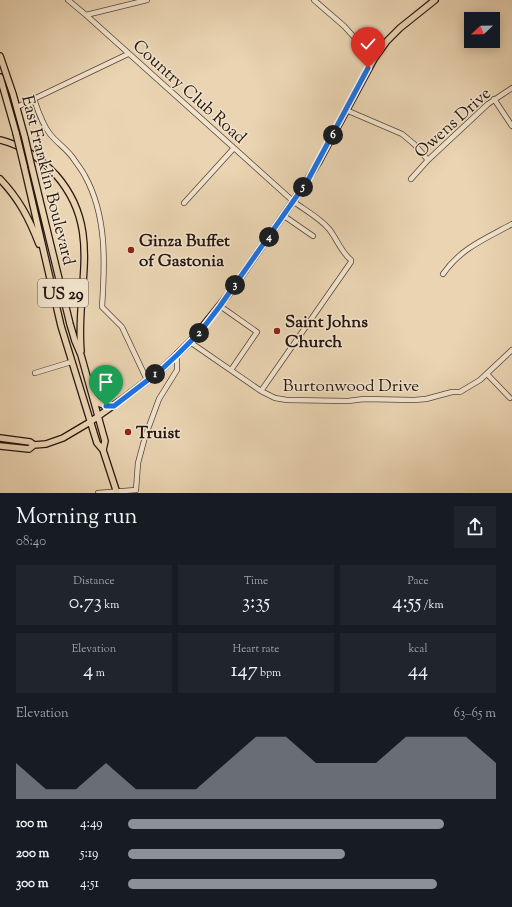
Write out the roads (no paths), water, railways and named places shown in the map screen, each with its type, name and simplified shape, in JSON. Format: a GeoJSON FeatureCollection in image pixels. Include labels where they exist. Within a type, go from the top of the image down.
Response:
{"type":"FeatureCollection","features":[{"type":"Feature","properties":{"kind":"main road"},"geometry":{"type":"LineString","coordinates":[[0,446],[29,448],[58,441],[114,406],[148,380],[190,342],[220,306],[294,202],[318,163],[374,59],[400,28],[435,0]]}},
{"type":"Feature","properties":{"kind":"main road","name":"East Franklin Boulevard"},"geometry":{"type":"LineString","coordinates":[[0,56],[17,107],[70,324],[81,355],[98,417],[104,442],[103,450]]}},
{"type":"Feature","properties":{"kind":"main road","name":"East Franklin Boulevard"},"geometry":{"type":"LineString","coordinates":[[0,76],[16,133],[61,326],[71,362],[97,443],[103,450],[116,492]]}},
{"type":"Feature","properties":{"kind":"main road"},"geometry":{"type":"LineString","coordinates":[[0,140],[14,144],[43,162],[63,185],[76,207],[83,231],[85,252],[81,310],[81,355]]}},
{"type":"Feature","properties":{"kind":"main road"},"geometry":{"type":"LineString","coordinates":[[0,178],[14,196],[29,220],[47,265]]}},
{"type":"Feature","properties":{"kind":"main road"},"geometry":{"type":"LineString","coordinates":[[91,394],[99,403],[106,406],[114,406]]}},
{"type":"Feature","properties":{"kind":"main road"},"geometry":{"type":"LineString","coordinates":[[0,438],[30,442],[34,446]]}},
{"type":"Feature","properties":{"kind":"street","name":"Country Club Road"},"geometry":{"type":"LineString","coordinates":[[68,0],[294,202],[328,228],[341,250],[351,262],[261,391]]}},
{"type":"Feature","properties":{"kind":"street"},"geometry":{"type":"LineString","coordinates":[[86,15],[147,0]]}},
{"type":"Feature","properties":{"kind":"street"},"geometry":{"type":"LineString","coordinates":[[314,0],[344,26],[374,59]]}},
{"type":"Feature","properties":{"kind":"street"},"geometry":{"type":"LineString","coordinates":[[17,107],[128,54]]}},
{"type":"Feature","properties":{"kind":"street","name":"Owens Drive"},"geometry":{"type":"LineString","coordinates":[[411,179],[428,160],[494,99],[512,88]]}},
{"type":"Feature","properties":{"kind":"street"},"geometry":{"type":"LineString","coordinates":[[34,99],[40,118],[50,134],[68,151],[85,176],[95,198],[103,242],[104,273],[102,307],[122,327],[148,380]]}},
{"type":"Feature","properties":{"kind":"street"},"geometry":{"type":"LineString","coordinates":[[494,99],[512,126]]}},
{"type":"Feature","properties":{"kind":"street"},"geometry":{"type":"LineString","coordinates":[[346,110],[402,134],[414,144],[428,160]]}},
{"type":"Feature","properties":{"kind":"street"},"geometry":{"type":"LineString","coordinates":[[184,203],[234,148]]}},
{"type":"Feature","properties":{"kind":"street"},"geometry":{"type":"LineString","coordinates":[[284,216],[313,236]]}},
{"type":"Feature","properties":{"kind":"street"},"geometry":{"type":"LineString","coordinates":[[443,274],[461,253],[479,241],[512,224]]}},
{"type":"Feature","properties":{"kind":"street"},"geometry":{"type":"LineString","coordinates":[[220,306],[257,332],[231,370]]}},
{"type":"Feature","properties":{"kind":"street","name":"Burtonwood Drive"},"geometry":{"type":"LineString","coordinates":[[190,342],[261,391],[275,398],[287,400],[348,401],[364,398],[414,400],[426,399],[452,392],[460,392],[487,374],[512,350]]}},
{"type":"Feature","properties":{"kind":"street"},"geometry":{"type":"LineString","coordinates":[[98,493],[136,490],[138,463],[145,437],[160,399],[177,370],[177,355]]}},
{"type":"Feature","properties":{"kind":"street"},"geometry":{"type":"LineString","coordinates":[[35,373],[71,362]]}},
{"type":"Feature","properties":{"kind":"street"},"geometry":{"type":"LineString","coordinates":[[487,374],[510,398]]}},
{"type":"Feature","properties":{"kind":"place","name":"Ginza Buffet of Gastonia"},"geometry":{"type":"Point","coordinates":[131,250]}},
{"type":"Feature","properties":{"kind":"place","name":"Saint Johns Church"},"geometry":{"type":"Point","coordinates":[277,331]}},
{"type":"Feature","properties":{"kind":"place","name":"Truist"},"geometry":{"type":"Point","coordinates":[128,432]}}]}
